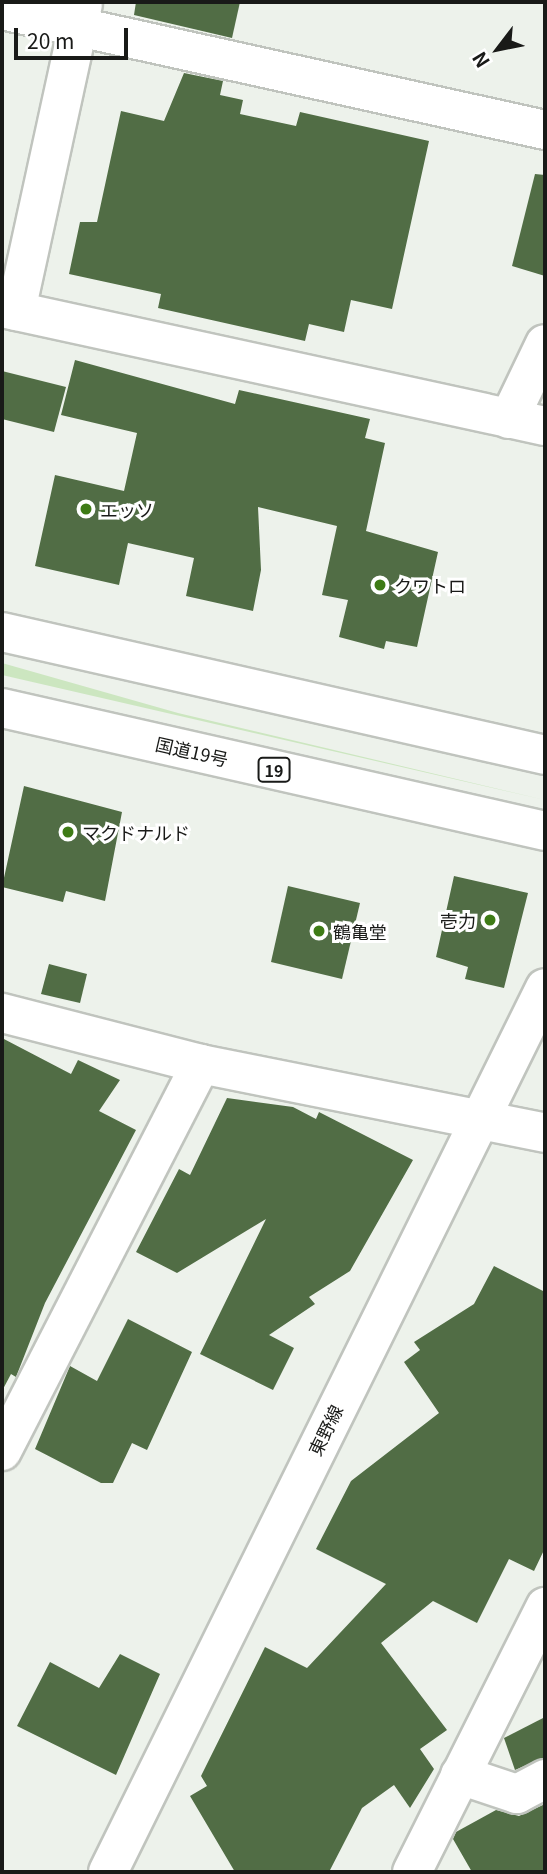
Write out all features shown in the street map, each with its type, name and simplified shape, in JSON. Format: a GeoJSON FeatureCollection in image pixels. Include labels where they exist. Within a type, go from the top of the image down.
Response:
{"type":"FeatureCollection","features":[{"type":"Feature","properties":{"kind":"main road"},"geometry":{"type":"LineString","coordinates":[[2,10],[81,15],[545,130]]}},
{"type":"Feature","properties":{"kind":"main road"},"geometry":{"type":"LineString","coordinates":[[81,15],[9,309],[527,422],[545,344]]}},
{"type":"Feature","properties":{"kind":"main road"},"geometry":{"type":"LineString","coordinates":[[2,632],[545,755]]}},
{"type":"Feature","properties":{"kind":"main road","name":"国道19号"},"geometry":{"type":"LineString","coordinates":[[2,708],[545,831]]}},
{"type":"Feature","properties":{"kind":"main road","name":"東野線"},"geometry":{"type":"LineString","coordinates":[[107,1872],[478,1118],[545,988]]}},
{"type":"Feature","properties":{"kind":"main road"},"geometry":{"type":"LineString","coordinates":[[2,1013],[201,1064],[545,1133]]}},
{"type":"Feature","properties":{"kind":"main road"},"geometry":{"type":"LineString","coordinates":[[2,1451],[201,1064]]}},
{"type":"Feature","properties":{"kind":"main road"},"geometry":{"type":"LineString","coordinates":[[412,1872],[545,1607]]}},
{"type":"Feature","properties":{"kind":"main road"},"geometry":{"type":"LineString","coordinates":[[460,1775],[517,1794],[545,1779]]}},
{"type":"Feature","properties":{"kind":"green space"},"geometry":{"type":"Polygon","coordinates":[[[2,663],[178,713],[545,800],[2,675],[2,663]]]}},
{"type":"Feature","properties":{"kind":"building"},"geometry":{"type":"Polygon","coordinates":[[[136,2],[240,2],[232,38],[134,15],[136,2]]]}},
{"type":"Feature","properties":{"kind":"building"},"geometry":{"type":"Polygon","coordinates":[[[184,73],[223,81],[220,95],[243,100],[240,114],[296,126],[300,112],[429,141],[392,309],[351,300],[344,332],[309,324],[305,341],[158,308],[161,294],[69,274],[80,222],[97,222],[121,111],[164,121],[184,73]]]}},
{"type":"Feature","properties":{"kind":"building"},"geometry":{"type":"Polygon","coordinates":[[[535,174],[545,175],[545,276],[512,266],[535,174]]]}},
{"type":"Feature","properties":{"kind":"building"},"geometry":{"type":"Polygon","coordinates":[[[75,360],[235,404],[239,390],[370,419],[365,438],[385,443],[366,531],[438,552],[417,647],[386,641],[384,649],[339,637],[348,600],[322,595],[337,526],[258,507],[261,570],[253,611],[186,596],[194,558],[128,543],[119,585],[35,566],[55,475],[124,491],[137,433],[61,415],[75,360]]]}},
{"type":"Feature","properties":{"kind":"building"},"geometry":{"type":"Polygon","coordinates":[[[2,371],[66,387],[54,432],[2,419],[2,371]]]}},
{"type":"Feature","properties":{"kind":"building"},"geometry":{"type":"Polygon","coordinates":[[[24,786],[122,812],[105,901],[66,891],[63,902],[2,887],[24,786]]]}},
{"type":"Feature","properties":{"kind":"building"},"geometry":{"type":"Polygon","coordinates":[[[454,876],[528,893],[504,988],[465,979],[468,967],[436,957],[454,876]]]}},
{"type":"Feature","properties":{"kind":"building"},"geometry":{"type":"Polygon","coordinates":[[[288,886],[360,903],[342,979],[271,962],[288,886]]]}},
{"type":"Feature","properties":{"kind":"building"},"geometry":{"type":"Polygon","coordinates":[[[49,964],[87,974],[80,1003],[41,994],[49,964]]]}},
{"type":"Feature","properties":{"kind":"building"},"geometry":{"type":"Polygon","coordinates":[[[2,1038],[71,1074],[78,1060],[120,1080],[99,1111],[136,1130],[45,1303],[16,1377],[11,1374],[2,1391],[2,1038]]]}},
{"type":"Feature","properties":{"kind":"building"},"geometry":{"type":"Polygon","coordinates":[[[227,1098],[293,1107],[316,1119],[319,1112],[413,1160],[350,1271],[309,1297],[315,1304],[269,1335],[294,1348],[273,1390],[200,1354],[266,1219],[177,1273],[136,1252],[179,1169],[190,1175],[227,1098]]]}},
{"type":"Feature","properties":{"kind":"building"},"geometry":{"type":"Polygon","coordinates":[[[494,1266],[545,1292],[545,1548],[534,1571],[509,1559],[477,1623],[433,1601],[381,1643],[447,1730],[420,1749],[434,1769],[410,1808],[394,1785],[362,1808],[329,1872],[235,1872],[190,1796],[207,1786],[201,1776],[265,1647],[307,1668],[386,1584],[316,1549],[351,1481],[439,1413],[404,1362],[420,1350],[414,1342],[474,1304],[494,1266]]]}},
{"type":"Feature","properties":{"kind":"building"},"geometry":{"type":"Polygon","coordinates":[[[128,1319],[192,1352],[147,1450],[132,1443],[113,1483],[101,1483],[35,1449],[70,1366],[97,1381],[128,1319]]]}},
{"type":"Feature","properties":{"kind":"building"},"geometry":{"type":"Polygon","coordinates":[[[120,1654],[160,1674],[116,1775],[17,1726],[50,1662],[99,1688],[120,1654]]]}},
{"type":"Feature","properties":{"kind":"building"},"geometry":{"type":"Polygon","coordinates":[[[545,1717],[545,1757],[515,1770],[504,1738],[545,1717]]]}},
{"type":"Feature","properties":{"kind":"building"},"geometry":{"type":"Polygon","coordinates":[[[545,1804],[545,1872],[472,1872],[453,1839],[456,1832],[496,1810],[519,1816],[545,1804]]]}},
{"type":"Feature","properties":{"kind":"place","name":"エッソ"},"geometry":{"type":"Point","coordinates":[86,509]}},
{"type":"Feature","properties":{"kind":"place","name":"クワトロ"},"geometry":{"type":"Point","coordinates":[380,585]}},
{"type":"Feature","properties":{"kind":"place","name":"マクドナルド"},"geometry":{"type":"Point","coordinates":[68,832]}},
{"type":"Feature","properties":{"kind":"place","name":"壱力"},"geometry":{"type":"Point","coordinates":[490,920]}},
{"type":"Feature","properties":{"kind":"place","name":"鶴亀堂"},"geometry":{"type":"Point","coordinates":[319,931]}}]}
